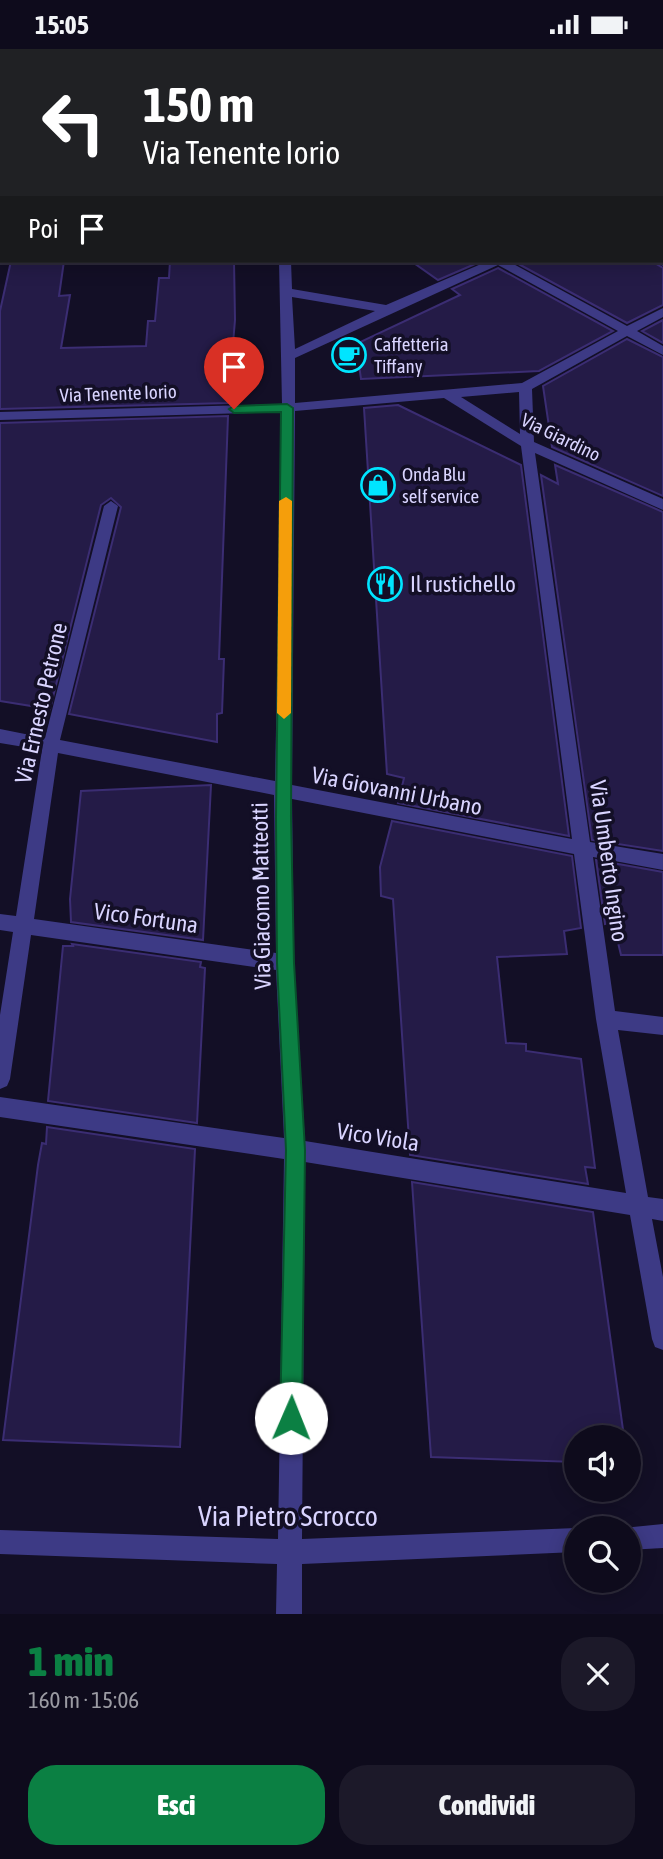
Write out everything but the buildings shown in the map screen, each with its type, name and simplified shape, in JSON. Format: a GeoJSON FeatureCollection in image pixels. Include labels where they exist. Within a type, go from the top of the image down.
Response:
{"type":"FeatureCollection","features":[{"type":"Feature","properties":{"kind":"street","name":"Via Giacomo Matteotti"},"geometry":{"type":"LineString","coordinates":[[285,263],[289,356],[283,793],[285,963],[295,1150],[289,1614]]}},
{"type":"Feature","properties":{"kind":"street"},"geometry":{"type":"LineString","coordinates":[[289,356],[355,327],[387,309],[494,263]]}},
{"type":"Feature","properties":{"kind":"street"},"geometry":{"type":"LineString","coordinates":[[503,263],[663,351]]}},
{"type":"Feature","properties":{"kind":"street"},"geometry":{"type":"LineString","coordinates":[[286,292],[387,309]]}},
{"type":"Feature","properties":{"kind":"street"},"geometry":{"type":"LineString","coordinates":[[525,387],[663,312]]}},
{"type":"Feature","properties":{"kind":"street","name":"Via Tenente Iorio"},"geometry":{"type":"LineString","coordinates":[[0,416],[287,408],[525,387]]}},
{"type":"Feature","properties":{"kind":"street","name":"Via Umberto Ingino"},"geometry":{"type":"LineString","coordinates":[[525,387],[527,444],[606,1019],[663,1339]]}},
{"type":"Feature","properties":{"kind":"street","name":"Via Giardino"},"geometry":{"type":"LineString","coordinates":[[447,394],[527,444],[663,505]]}},
{"type":"Feature","properties":{"kind":"street","name":"Via Ernesto Petrone"},"geometry":{"type":"LineString","coordinates":[[0,1079],[51,745],[111,506]]}},
{"type":"Feature","properties":{"kind":"street","name":"Via Giovanni Urbano"},"geometry":{"type":"LineString","coordinates":[[0,736],[113,755],[283,793],[663,862]]}},
{"type":"Feature","properties":{"kind":"street","name":"Vico Fortuna"},"geometry":{"type":"LineString","coordinates":[[0,922],[285,963]]}},
{"type":"Feature","properties":{"kind":"street"},"geometry":{"type":"LineString","coordinates":[[606,1019],[663,1026]]}},
{"type":"Feature","properties":{"kind":"street","name":"Vico Viola"},"geometry":{"type":"LineString","coordinates":[[0,1107],[295,1150],[663,1210]]}},
{"type":"Feature","properties":{"kind":"street"},"geometry":{"type":"LineString","coordinates":[[641,1538],[663,1537]]}},
{"type":"Feature","properties":{"kind":"street","name":"Via Pietro Scrocco"},"geometry":{"type":"LineString","coordinates":[[0,1542],[289,1552],[564,1541]]}},
{"type":"Feature","properties":{"kind":"slow traffic"},"geometry":{"type":"LineString","coordinates":[[284,713],[286,501]]}},
{"type":"Feature","properties":{"kind":"place","name":"Caffetteria Tiffany"},"geometry":{"type":"Point","coordinates":[349,355]}},
{"type":"Feature","properties":{"kind":"place","name":"Onda Blu self service"},"geometry":{"type":"Point","coordinates":[378,485]}},
{"type":"Feature","properties":{"kind":"place","name":"Il rustichello"},"geometry":{"type":"Point","coordinates":[385,584]}},
{"type":"Feature","properties":{"kind":"route"},"geometry":{"type":"LineString","coordinates":[[234,409],[287,408],[285,963],[295,1150],[291,1418]]}}]}
